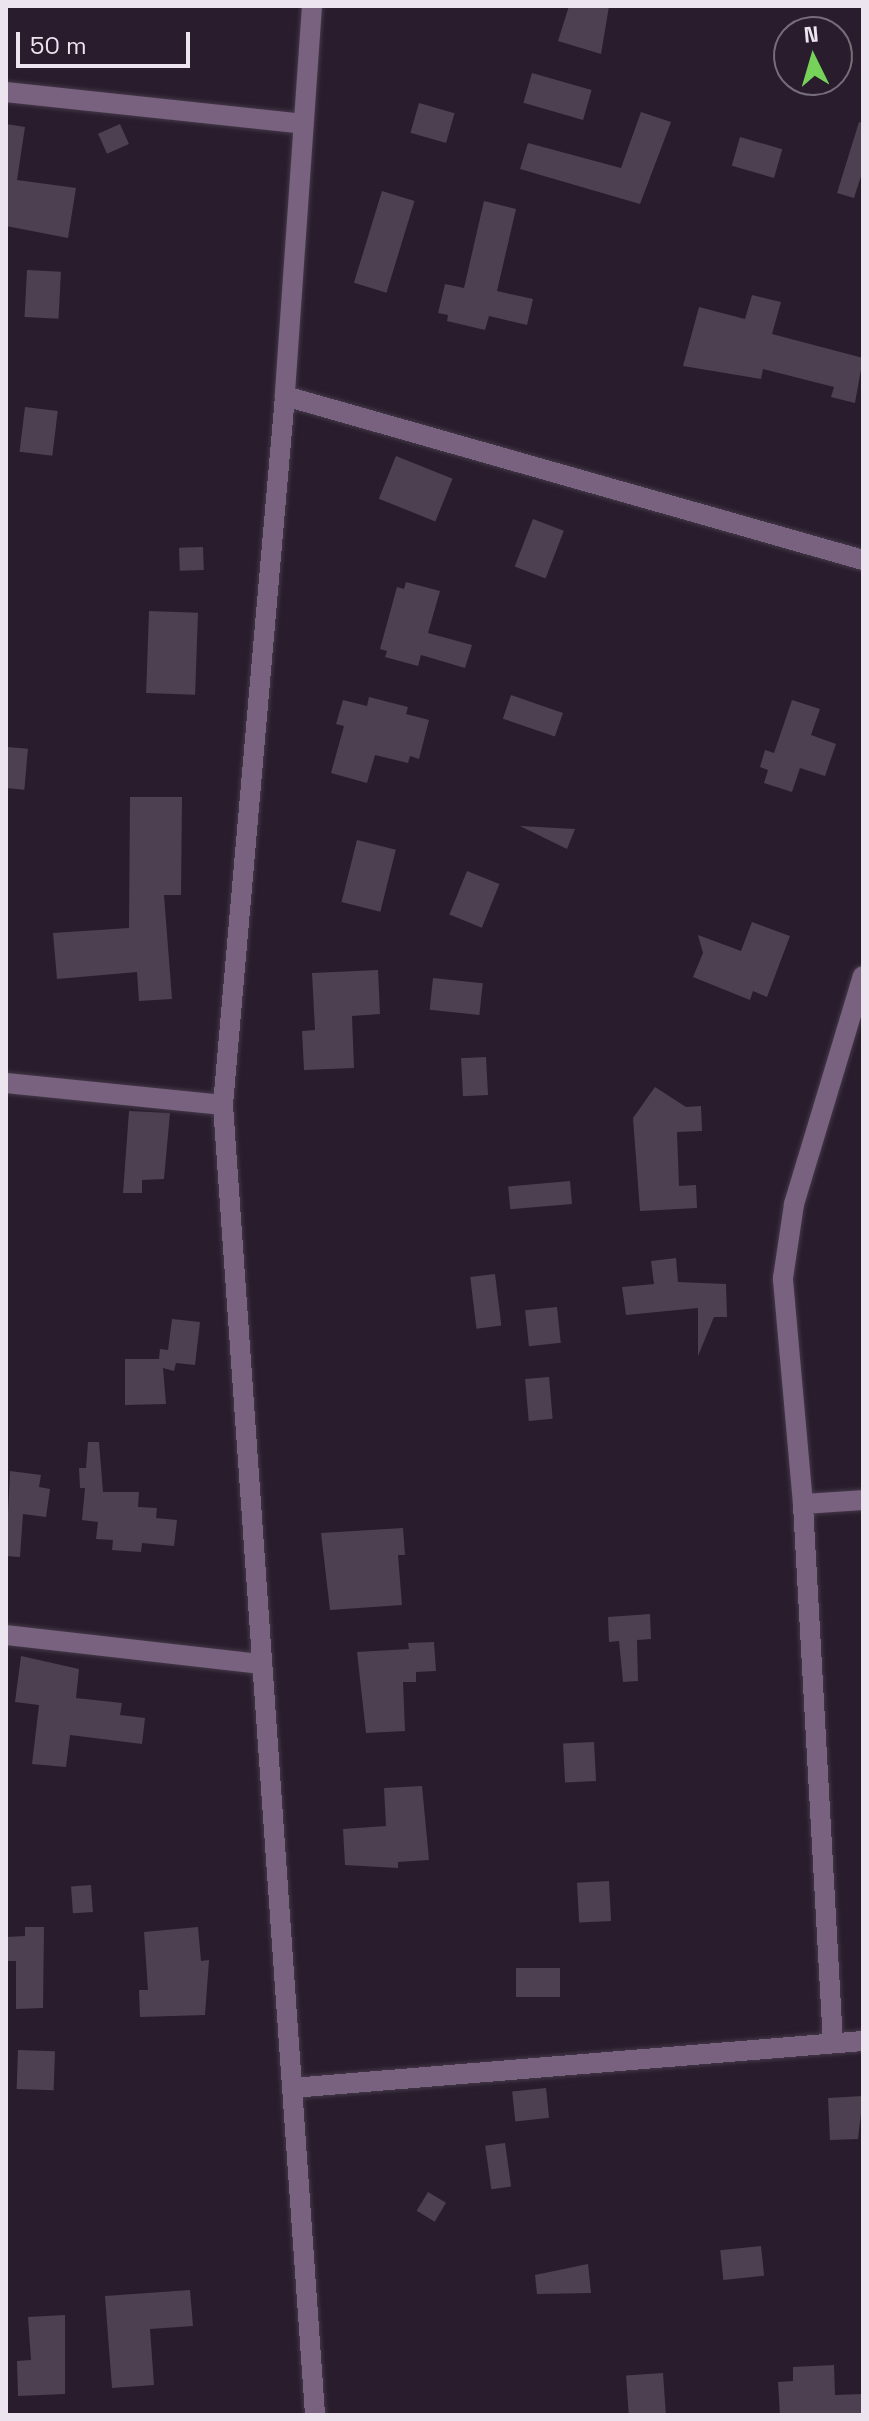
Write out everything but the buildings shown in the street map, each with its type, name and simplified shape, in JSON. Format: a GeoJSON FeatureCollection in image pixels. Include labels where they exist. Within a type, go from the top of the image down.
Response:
{"type":"FeatureCollection","features":[{"type":"Feature","properties":{"kind":"street"},"geometry":{"type":"LineString","coordinates":[[312,6],[285,396],[223,1105],[315,2415]]}},
{"type":"Feature","properties":{"kind":"street"},"geometry":{"type":"LineString","coordinates":[[6,92],[303,124]]}},
{"type":"Feature","properties":{"kind":"street"},"geometry":{"type":"LineString","coordinates":[[285,396],[863,560]]}},
{"type":"Feature","properties":{"kind":"street"},"geometry":{"type":"LineString","coordinates":[[833,2043],[803,1504],[783,1278],[794,1204],[863,976]]}},
{"type":"Feature","properties":{"kind":"street"},"geometry":{"type":"LineString","coordinates":[[6,1083],[223,1105]]}},
{"type":"Feature","properties":{"kind":"street"},"geometry":{"type":"LineString","coordinates":[[803,1504],[863,1500]]}},
{"type":"Feature","properties":{"kind":"street"},"geometry":{"type":"LineString","coordinates":[[6,1635],[260,1664]]}},
{"type":"Feature","properties":{"kind":"street"},"geometry":{"type":"LineString","coordinates":[[292,2088],[863,2041]]}}]}
